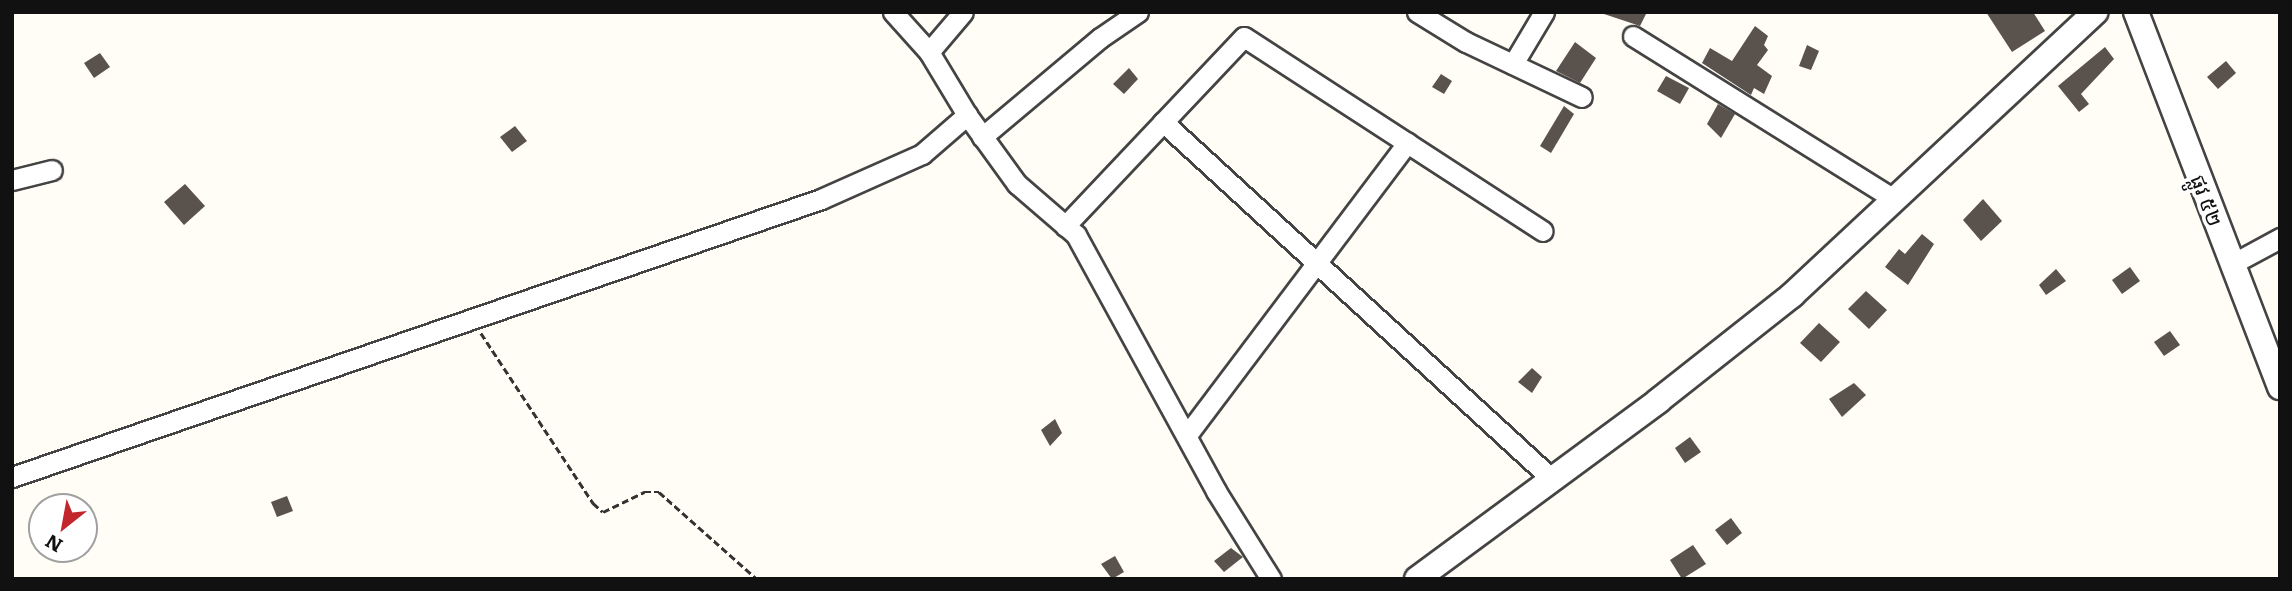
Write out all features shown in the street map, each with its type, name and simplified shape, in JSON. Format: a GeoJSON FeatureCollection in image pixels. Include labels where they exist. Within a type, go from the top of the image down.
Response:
{"type":"FeatureCollection","features":[{"type":"Feature","properties":{"kind":"street"},"geometry":{"type":"LineString","coordinates":[[893,12],[929,52],[967,115],[1017,184],[1076,235],[1271,579]]}},
{"type":"Feature","properties":{"kind":"street"},"geometry":{"type":"LineString","coordinates":[[929,52],[963,12]]}},
{"type":"Feature","properties":{"kind":"street"},"geometry":{"type":"LineString","coordinates":[[982,137],[1100,38],[1138,12]]}},
{"type":"Feature","properties":{"kind":"street"},"geometry":{"type":"LineString","coordinates":[[1417,12],[1513,64],[1582,97]]}},
{"type":"Feature","properties":{"kind":"street"},"geometry":{"type":"LineString","coordinates":[[1513,64],[1544,12]]}},
{"type":"Feature","properties":{"kind":"street"},"geometry":{"type":"LineString","coordinates":[[1417,579],[1553,480],[1792,295],[2095,12]]}},
{"type":"Feature","properties":{"kind":"street","name":"ផ្លូវ ៥២"},"geometry":{"type":"LineString","coordinates":[[2136,12],[2280,387]]}},
{"type":"Feature","properties":{"kind":"street"},"geometry":{"type":"LineString","coordinates":[[1633,36],[1894,199]]}},
{"type":"Feature","properties":{"kind":"street"},"geometry":{"type":"LineString","coordinates":[[1065,226],[1244,37],[1543,231]]}},
{"type":"Feature","properties":{"kind":"street"},"geometry":{"type":"LineString","coordinates":[[12,477],[895,169],[955,130],[967,115]]}},
{"type":"Feature","properties":{"kind":"street"},"geometry":{"type":"LineString","coordinates":[[1163,122],[1553,480]]}},
{"type":"Feature","properties":{"kind":"street"},"geometry":{"type":"LineString","coordinates":[[1187,435],[1407,143]]}},
{"type":"Feature","properties":{"kind":"street"},"geometry":{"type":"LineString","coordinates":[[12,180],[52,170]]}},
{"type":"Feature","properties":{"kind":"street"},"geometry":{"type":"LineString","coordinates":[[2232,264],[2280,238]]}},
{"type":"Feature","properties":{"kind":"path"},"geometry":{"type":"LineString","coordinates":[[471,318],[593,503],[603,512],[644,492],[659,492],[757,579]]}},
{"type":"Feature","properties":{"kind":"building"},"geometry":{"type":"Polygon","coordinates":[[[1598,12],[1647,12],[1640,26],[1598,12]]]}},
{"type":"Feature","properties":{"kind":"building"},"geometry":{"type":"Polygon","coordinates":[[[1986,12],[2033,12],[2045,31],[2012,52],[1986,12]]]}},
{"type":"Feature","properties":{"kind":"building"},"geometry":{"type":"Polygon","coordinates":[[[1755,26],[1768,36],[1764,45],[1768,50],[1757,65],[1772,76],[1764,94],[1754,88],[1751,95],[1702,63],[1710,48],[1732,61],[1755,26]]]}},
{"type":"Feature","properties":{"kind":"building"},"geometry":{"type":"Polygon","coordinates":[[[1575,42],[1596,58],[1580,83],[1556,71],[1575,42]]]}},
{"type":"Feature","properties":{"kind":"building"},"geometry":{"type":"Polygon","coordinates":[[[1807,45],[1819,51],[1811,70],[1799,66],[1807,45]]]}},
{"type":"Feature","properties":{"kind":"building"},"geometry":{"type":"Polygon","coordinates":[[[2105,47],[2114,59],[2081,94],[2089,104],[2079,112],[2058,86],[2105,47]]]}},
{"type":"Feature","properties":{"kind":"building"},"geometry":{"type":"Polygon","coordinates":[[[100,53],[110,67],[94,78],[84,63],[100,53]]]}},
{"type":"Feature","properties":{"kind":"building"},"geometry":{"type":"Polygon","coordinates":[[[2226,61],[2236,73],[2218,89],[2207,77],[2226,61]]]}},
{"type":"Feature","properties":{"kind":"building"},"geometry":{"type":"Polygon","coordinates":[[[1129,68],[1138,79],[1124,94],[1113,84],[1129,68]]]}},
{"type":"Feature","properties":{"kind":"building"},"geometry":{"type":"Polygon","coordinates":[[[1441,74],[1452,81],[1444,94],[1432,87],[1441,74]]]}},
{"type":"Feature","properties":{"kind":"building"},"geometry":{"type":"Polygon","coordinates":[[[1666,76],[1689,88],[1680,104],[1657,91],[1666,76]]]}},
{"type":"Feature","properties":{"kind":"building"},"geometry":{"type":"Polygon","coordinates":[[[1718,104],[1735,114],[1721,138],[1707,124],[1718,104]]]}},
{"type":"Feature","properties":{"kind":"building"},"geometry":{"type":"Polygon","coordinates":[[[1564,106],[1574,114],[1551,153],[1540,146],[1564,106]]]}},
{"type":"Feature","properties":{"kind":"building"},"geometry":{"type":"Polygon","coordinates":[[[515,126],[527,141],[512,152],[500,137],[515,126]]]}},
{"type":"Feature","properties":{"kind":"building"},"geometry":{"type":"Polygon","coordinates":[[[185,184],[205,206],[184,225],[164,202],[185,184]]]}},
{"type":"Feature","properties":{"kind":"building"},"geometry":{"type":"Polygon","coordinates":[[[1983,199],[2002,221],[1981,241],[1963,220],[1983,199]]]}},
{"type":"Feature","properties":{"kind":"building"},"geometry":{"type":"Polygon","coordinates":[[[1922,234],[1934,244],[1908,285],[1885,267],[1899,249],[1905,254],[1922,234]]]}},
{"type":"Feature","properties":{"kind":"building"},"geometry":{"type":"Polygon","coordinates":[[[2130,267],[2140,281],[2122,294],[2112,280],[2130,267]]]}},
{"type":"Feature","properties":{"kind":"building"},"geometry":{"type":"Polygon","coordinates":[[[2056,269],[2066,281],[2046,295],[2039,285],[2056,269]]]}},
{"type":"Feature","properties":{"kind":"building"},"geometry":{"type":"Polygon","coordinates":[[[1866,291],[1887,310],[1869,329],[1848,309],[1866,291]]]}},
{"type":"Feature","properties":{"kind":"building"},"geometry":{"type":"Polygon","coordinates":[[[1819,323],[1840,342],[1821,362],[1800,343],[1819,323]]]}},
{"type":"Feature","properties":{"kind":"building"},"geometry":{"type":"Polygon","coordinates":[[[2170,331],[2180,345],[2164,356],[2154,342],[2170,331]]]}},
{"type":"Feature","properties":{"kind":"building"},"geometry":{"type":"Polygon","coordinates":[[[1532,368],[1542,377],[1532,393],[1518,382],[1532,368]]]}},
{"type":"Feature","properties":{"kind":"building"},"geometry":{"type":"Polygon","coordinates":[[[1854,383],[1866,395],[1842,417],[1829,399],[1854,383]]]}},
{"type":"Feature","properties":{"kind":"building"},"geometry":{"type":"Polygon","coordinates":[[[1055,419],[1062,433],[1050,446],[1041,430],[1055,419]]]}},
{"type":"Feature","properties":{"kind":"building"},"geometry":{"type":"Polygon","coordinates":[[[1690,437],[1701,452],[1685,463],[1675,448],[1690,437]]]}},
{"type":"Feature","properties":{"kind":"building"},"geometry":{"type":"Polygon","coordinates":[[[287,496],[293,511],[277,517],[271,502],[287,496]]]}},
{"type":"Feature","properties":{"kind":"building"},"geometry":{"type":"Polygon","coordinates":[[[1731,518],[1742,533],[1727,545],[1715,530],[1731,518]]]}},
{"type":"Feature","properties":{"kind":"building"},"geometry":{"type":"Polygon","coordinates":[[[1693,545],[1706,564],[1682,579],[1670,560],[1693,545]]]}},
{"type":"Feature","properties":{"kind":"building"},"geometry":{"type":"Polygon","coordinates":[[[1231,548],[1243,557],[1224,572],[1214,561],[1231,548]]]}},
{"type":"Feature","properties":{"kind":"building"},"geometry":{"type":"Polygon","coordinates":[[[1115,556],[1124,572],[1112,579],[1101,564],[1115,556]]]}}]}
